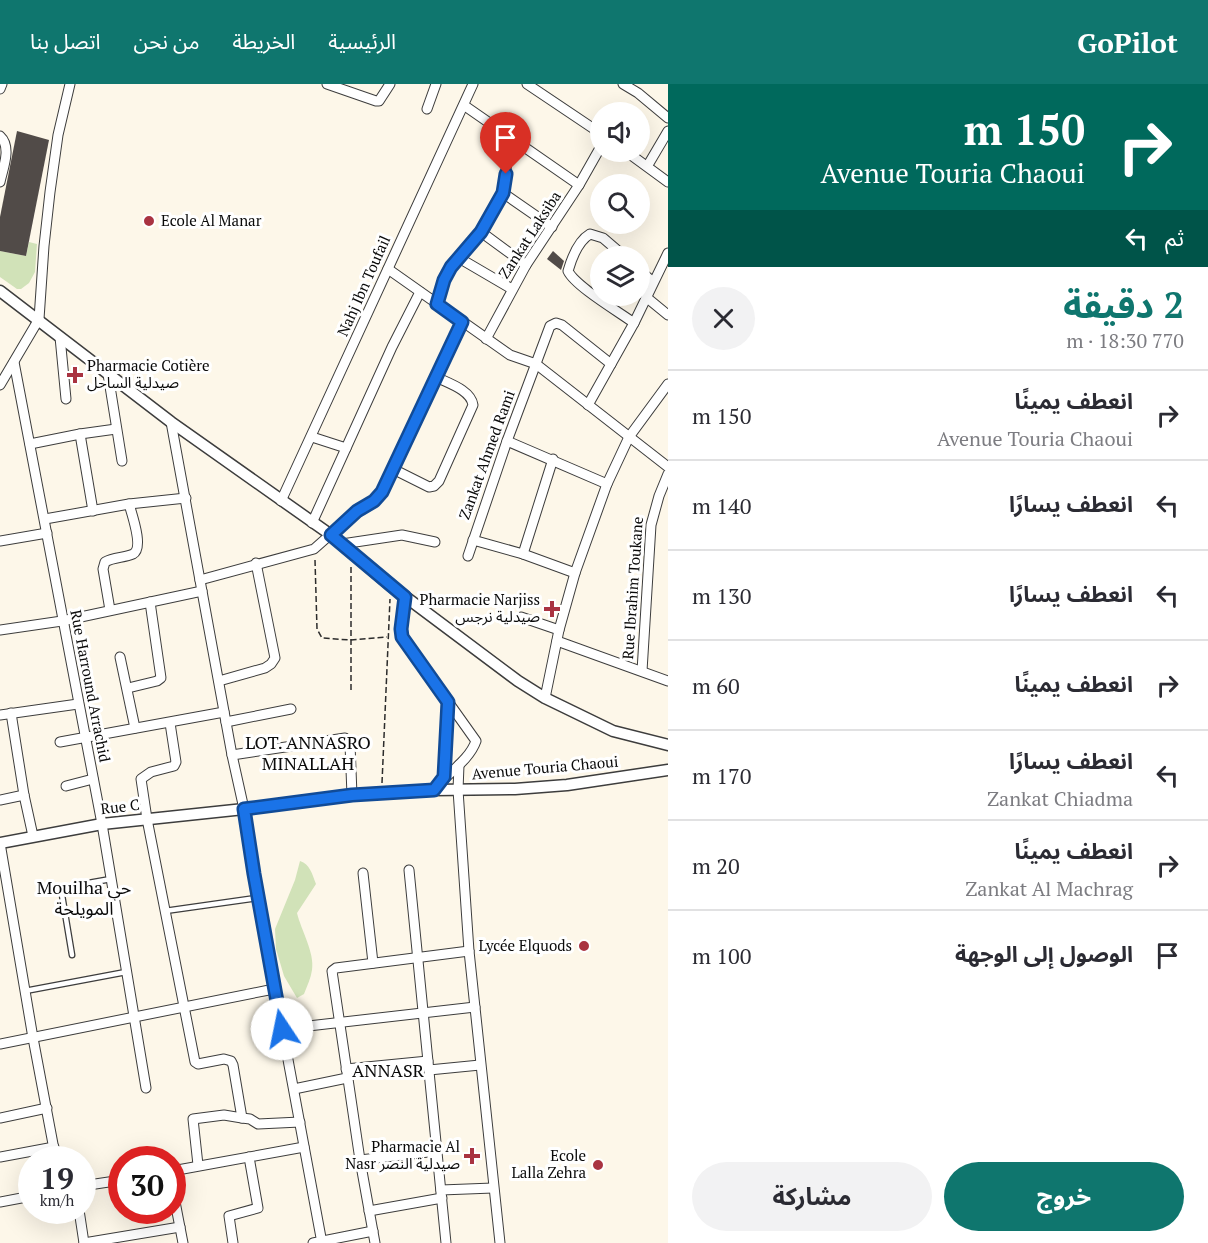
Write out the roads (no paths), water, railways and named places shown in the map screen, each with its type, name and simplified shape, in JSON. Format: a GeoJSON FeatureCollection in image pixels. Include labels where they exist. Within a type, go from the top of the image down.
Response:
{"type":"FeatureCollection","features":[{"type":"Feature","properties":{"kind":"street"},"geometry":{"type":"LineString","coordinates":[[0,89],[2,84]]}},
{"type":"Feature","properties":{"kind":"street"},"geometry":{"type":"LineString","coordinates":[[0,385],[4,369],[14,362],[39,320],[50,192],[58,135],[70,84]]}},
{"type":"Feature","properties":{"kind":"street"},"geometry":{"type":"LineString","coordinates":[[327,84],[379,101],[390,84]]}},
{"type":"Feature","properties":{"kind":"street"},"geometry":{"type":"LineString","coordinates":[[427,109],[436,84]]}},
{"type":"Feature","properties":{"kind":"street","name":"Nahj Ibn Toufail"},"geometry":{"type":"LineString","coordinates":[[280,501],[312,437],[431,172],[465,106],[473,84]]}},
{"type":"Feature","properties":{"kind":"street"},"geometry":{"type":"LineString","coordinates":[[527,84],[590,127]]}},
{"type":"Feature","properties":{"kind":"street"},"geometry":{"type":"LineString","coordinates":[[623,84],[639,89],[668,118]]}},
{"type":"Feature","properties":{"kind":"street"},"geometry":{"type":"LineString","coordinates":[[465,106],[579,185]]}},
{"type":"Feature","properties":{"kind":"street"},"geometry":{"type":"LineString","coordinates":[[648,165],[668,131]]}},
{"type":"Feature","properties":{"kind":"street"},"geometry":{"type":"LineString","coordinates":[[0,136],[5,141],[6,148],[0,182]]}},
{"type":"Feature","properties":{"kind":"street"},"geometry":{"type":"LineString","coordinates":[[437,304],[444,280],[481,232],[503,193],[510,138]]}},
{"type":"Feature","properties":{"kind":"street","name":"Zankat Laksiba"},"geometry":{"type":"LineString","coordinates":[[486,339],[526,264],[592,162]]}},
{"type":"Feature","properties":{"kind":"street"},"geometry":{"type":"LineString","coordinates":[[643,162],[668,182]]}},
{"type":"Feature","properties":{"kind":"street"},"geometry":{"type":"LineString","coordinates":[[503,193],[552,227]]}},
{"type":"Feature","properties":{"kind":"street"},"geometry":{"type":"LineString","coordinates":[[481,232],[526,264]]}},
{"type":"Feature","properties":{"kind":"street"},"geometry":{"type":"LineString","coordinates":[[590,291],[568,271],[574,254],[584,238],[590,234],[603,238],[612,246]]}},
{"type":"Feature","properties":{"kind":"street"},"geometry":{"type":"LineString","coordinates":[[650,288],[668,253]]}},
{"type":"Feature","properties":{"kind":"street"},"geometry":{"type":"LineString","coordinates":[[459,258],[512,289]]}},
{"type":"Feature","properties":{"kind":"street"},"geometry":{"type":"LineString","coordinates":[[388,269],[510,355],[536,364],[668,467]]}},
{"type":"Feature","properties":{"kind":"street"},"geometry":{"type":"LineString","coordinates":[[0,291],[171,422],[331,535],[391,586],[493,663],[545,698],[614,731],[668,745]]}},
{"type":"Feature","properties":{"kind":"street"},"geometry":{"type":"LineString","coordinates":[[312,523],[420,292]]}},
{"type":"Feature","properties":{"kind":"street"},"geometry":{"type":"LineString","coordinates":[[650,300],[667,311]]}},
{"type":"Feature","properties":{"kind":"street"},"geometry":{"type":"LineString","coordinates":[[610,306],[634,323]]}},
{"type":"Feature","properties":{"kind":"street"},"geometry":{"type":"LineString","coordinates":[[588,405],[642,306]]}},
{"type":"Feature","properties":{"kind":"street"},"geometry":{"type":"LineString","coordinates":[[200,580],[314,549],[357,511],[374,501],[382,492],[462,322]]}},
{"type":"Feature","properties":{"kind":"street","name":"Zankat Ahmed Rami"},"geometry":{"type":"LineString","coordinates":[[468,556],[507,441],[550,326],[556,323],[562,325],[610,364]]}},
{"type":"Feature","properties":{"kind":"street"},"geometry":{"type":"LineString","coordinates":[[60,337],[66,399]]}},
{"type":"Feature","properties":{"kind":"street","name":"Rue Harround Arrachid"},"geometry":{"type":"LineString","coordinates":[[14,362],[102,824],[146,1088]]}},
{"type":"Feature","properties":{"kind":"street"},"geometry":{"type":"LineString","coordinates":[[108,374],[122,461]]}},
{"type":"Feature","properties":{"kind":"street"},"geometry":{"type":"LineString","coordinates":[[393,469],[429,487],[439,481],[473,405],[473,400],[468,394],[436,377]]}},
{"type":"Feature","properties":{"kind":"street"},"geometry":{"type":"LineString","coordinates":[[545,698],[559,630],[575,573],[607,484],[629,437],[668,384]]}},
{"type":"Feature","properties":{"kind":"street"},"geometry":{"type":"LineString","coordinates":[[171,422],[244,809],[319,1242],[373,1231]]}},
{"type":"Feature","properties":{"kind":"street"},"geometry":{"type":"LineString","coordinates":[[30,444],[116,429]]}},
{"type":"Feature","properties":{"kind":"street"},"geometry":{"type":"LineString","coordinates":[[80,434],[93,511]]}},
{"type":"Feature","properties":{"kind":"street"},"geometry":{"type":"LineString","coordinates":[[312,437],[346,448]]}},
{"type":"Feature","properties":{"kind":"street"},"geometry":{"type":"LineString","coordinates":[[507,441],[554,459],[607,484]]}},
{"type":"Feature","properties":{"kind":"street"},"geometry":{"type":"LineString","coordinates":[[523,554],[554,459]]}},
{"type":"Feature","properties":{"kind":"street","name":"Rue Ibrahim Toukane"},"geometry":{"type":"LineString","coordinates":[[642,671],[651,525],[668,474]]}},
{"type":"Feature","properties":{"kind":"street"},"geometry":{"type":"LineString","coordinates":[[45,519],[129,504],[186,498]]}},
{"type":"Feature","properties":{"kind":"street"},"geometry":{"type":"LineString","coordinates":[[110,610],[103,569],[105,562],[115,557],[134,553],[138,549],[129,504]]}},
{"type":"Feature","properties":{"kind":"street"},"geometry":{"type":"LineString","coordinates":[[0,541],[47,533]]}},
{"type":"Feature","properties":{"kind":"street"},"geometry":{"type":"LineString","coordinates":[[342,544],[402,535],[435,542]]}},
{"type":"Feature","properties":{"kind":"street"},"geometry":{"type":"LineString","coordinates":[[473,540],[523,554],[575,573]]}},
{"type":"Feature","properties":{"kind":"street"},"geometry":{"type":"LineString","coordinates":[[219,681],[265,668],[275,658],[256,564]]}},
{"type":"Feature","properties":{"kind":"street"},"geometry":{"type":"LineString","coordinates":[[0,630],[62,621],[202,591]]}},
{"type":"Feature","properties":{"kind":"street"},"geometry":{"type":"LineString","coordinates":[[405,597],[402,637],[476,741],[474,748],[434,790]]}},
{"type":"Feature","properties":{"kind":"street"},"geometry":{"type":"LineString","coordinates":[[128,688],[161,678],[150,602]]}},
{"type":"Feature","properties":{"kind":"street"},"geometry":{"type":"LineString","coordinates":[[521,617],[559,630]]}},
{"type":"Feature","properties":{"kind":"street"},"geometry":{"type":"LineString","coordinates":[[557,642],[668,681]]}},
{"type":"Feature","properties":{"kind":"street"},"geometry":{"type":"LineString","coordinates":[[120,657],[135,728]]}},
{"type":"Feature","properties":{"kind":"street"},"geometry":{"type":"LineString","coordinates":[[444,777],[448,702]]}},
{"type":"Feature","properties":{"kind":"street"},"geometry":{"type":"LineString","coordinates":[[0,715],[78,704]]}},
{"type":"Feature","properties":{"kind":"street"},"geometry":{"type":"LineString","coordinates":[[60,742],[170,723],[291,709]]}},
{"type":"Feature","properties":{"kind":"street"},"geometry":{"type":"LineString","coordinates":[[11,713],[33,836]]}},
{"type":"Feature","properties":{"kind":"street"},"geometry":{"type":"LineString","coordinates":[[170,723],[176,762],[174,766],[151,772],[141,778],[147,819],[195,1062],[198,1064],[224,1059],[232,1063],[242,1118]]}},
{"type":"Feature","properties":{"kind":"street"},"geometry":{"type":"LineString","coordinates":[[232,755],[345,738],[350,744],[352,795]]}},
{"type":"Feature","properties":{"kind":"street"},"geometry":{"type":"LineString","coordinates":[[459,765],[458,790],[470,951],[500,1243]]}},
{"type":"Feature","properties":{"kind":"street","name":"Avenue Touria Chaoui"},"geometry":{"type":"LineString","coordinates":[[244,809],[381,792],[567,785],[668,770]]}},
{"type":"Feature","properties":{"kind":"street"},"geometry":{"type":"LineString","coordinates":[[66,786],[93,779]]}},
{"type":"Feature","properties":{"kind":"street"},"geometry":{"type":"LineString","coordinates":[[0,800],[24,795]]}},
{"type":"Feature","properties":{"kind":"street","name":"Rue C"},"geometry":{"type":"LineString","coordinates":[[0,843],[102,824],[244,809]]}},
{"type":"Feature","properties":{"kind":"street"},"geometry":{"type":"LineString","coordinates":[[0,843],[54,1146]]}},
{"type":"Feature","properties":{"kind":"street"},"geometry":{"type":"LineString","coordinates":[[409,870],[446,1243]]}},
{"type":"Feature","properties":{"kind":"street"},"geometry":{"type":"LineString","coordinates":[[363,873],[373,963]]}},
{"type":"Feature","properties":{"kind":"street"},"geometry":{"type":"LineString","coordinates":[[375,1243],[360,1160],[332,972],[336,968],[470,951]]}},
{"type":"Feature","properties":{"kind":"street"},"geometry":{"type":"LineString","coordinates":[[0,1044],[274,989]]}},
{"type":"Feature","properties":{"kind":"street"},"geometry":{"type":"LineString","coordinates":[[282,1029],[475,1007]]}},
{"type":"Feature","properties":{"kind":"street"},"geometry":{"type":"LineString","coordinates":[[294,1089],[347,1074],[428,1066],[480,1065]]}},
{"type":"Feature","properties":{"kind":"street"},"geometry":{"type":"LineString","coordinates":[[0,1118],[46,1108]]}},
{"type":"Feature","properties":{"kind":"street"},"geometry":{"type":"LineString","coordinates":[[198,1165],[194,1119],[196,1118],[224,1115],[250,1119],[258,1124],[300,1122]]}},
{"type":"Feature","properties":{"kind":"street"},"geometry":{"type":"LineString","coordinates":[[186,1168],[304,1147]]}},
{"type":"Feature","properties":{"kind":"street"},"geometry":{"type":"LineString","coordinates":[[360,1160],[437,1151]]}},
{"type":"Feature","properties":{"kind":"street"},"geometry":{"type":"LineString","coordinates":[[0,1157],[18,1154]]}},
{"type":"Feature","properties":{"kind":"street"},"geometry":{"type":"LineString","coordinates":[[233,1243],[229,1216],[258,1208],[249,1157]]}},
{"type":"Feature","properties":{"kind":"street"},"geometry":{"type":"LineString","coordinates":[[369,1211],[441,1194],[493,1188]]}},
{"type":"Feature","properties":{"kind":"street"},"geometry":{"type":"LineString","coordinates":[[0,1202],[18,1199]]}},
{"type":"Feature","properties":{"kind":"street"},"geometry":{"type":"LineString","coordinates":[[81,1224],[84,1243],[180,1227]]}},
{"type":"Feature","properties":{"kind":"street"},"geometry":{"type":"LineString","coordinates":[[179,1224],[183,1243]]}},
{"type":"Feature","properties":{"kind":"lane"},"geometry":{"type":"LineString","coordinates":[[72,955],[63,890],[66,887],[111,879]]}},
{"type":"Feature","properties":{"kind":"lane"},"geometry":{"type":"LineString","coordinates":[[165,911],[258,897]]}},
{"type":"Feature","properties":{"kind":"lane"},"geometry":{"type":"LineString","coordinates":[[25,992],[126,972]]}},
{"type":"Feature","properties":{"kind":"place","name":"Ecole Al Manar"},"geometry":{"type":"Point","coordinates":[149,221]}},
{"type":"Feature","properties":{"kind":"place","name":"Pharmacie Cotière صيدلية الساحل"},"geometry":{"type":"Point","coordinates":[75,375]}},
{"type":"Feature","properties":{"kind":"place","name":"Pharmacie Narjiss صيدلية نرجس"},"geometry":{"type":"Point","coordinates":[552,609]}},
{"type":"Feature","properties":{"kind":"place","name":"Lycée Elquods"},"geometry":{"type":"Point","coordinates":[584,946]}},
{"type":"Feature","properties":{"kind":"place","name":"Pharmacie Al Nasr صيدلية النصر"},"geometry":{"type":"Point","coordinates":[472,1156]}},
{"type":"Feature","properties":{"kind":"place","name":"Ecole Lalla Zehra"},"geometry":{"type":"Point","coordinates":[598,1165]}},
{"type":"Feature","properties":{"kind":"district","name":"LOT. ANNASRO MINALLAH"},"geometry":{"type":"Point","coordinates":[308,753]}},
{"type":"Feature","properties":{"kind":"district","name":"Mouilha حي المويلحة"},"geometry":{"type":"Point","coordinates":[84,898]}},
{"type":"Feature","properties":{"kind":"district","name":"ANNASR"},"geometry":{"type":"Point","coordinates":[388,1071]}}]}
